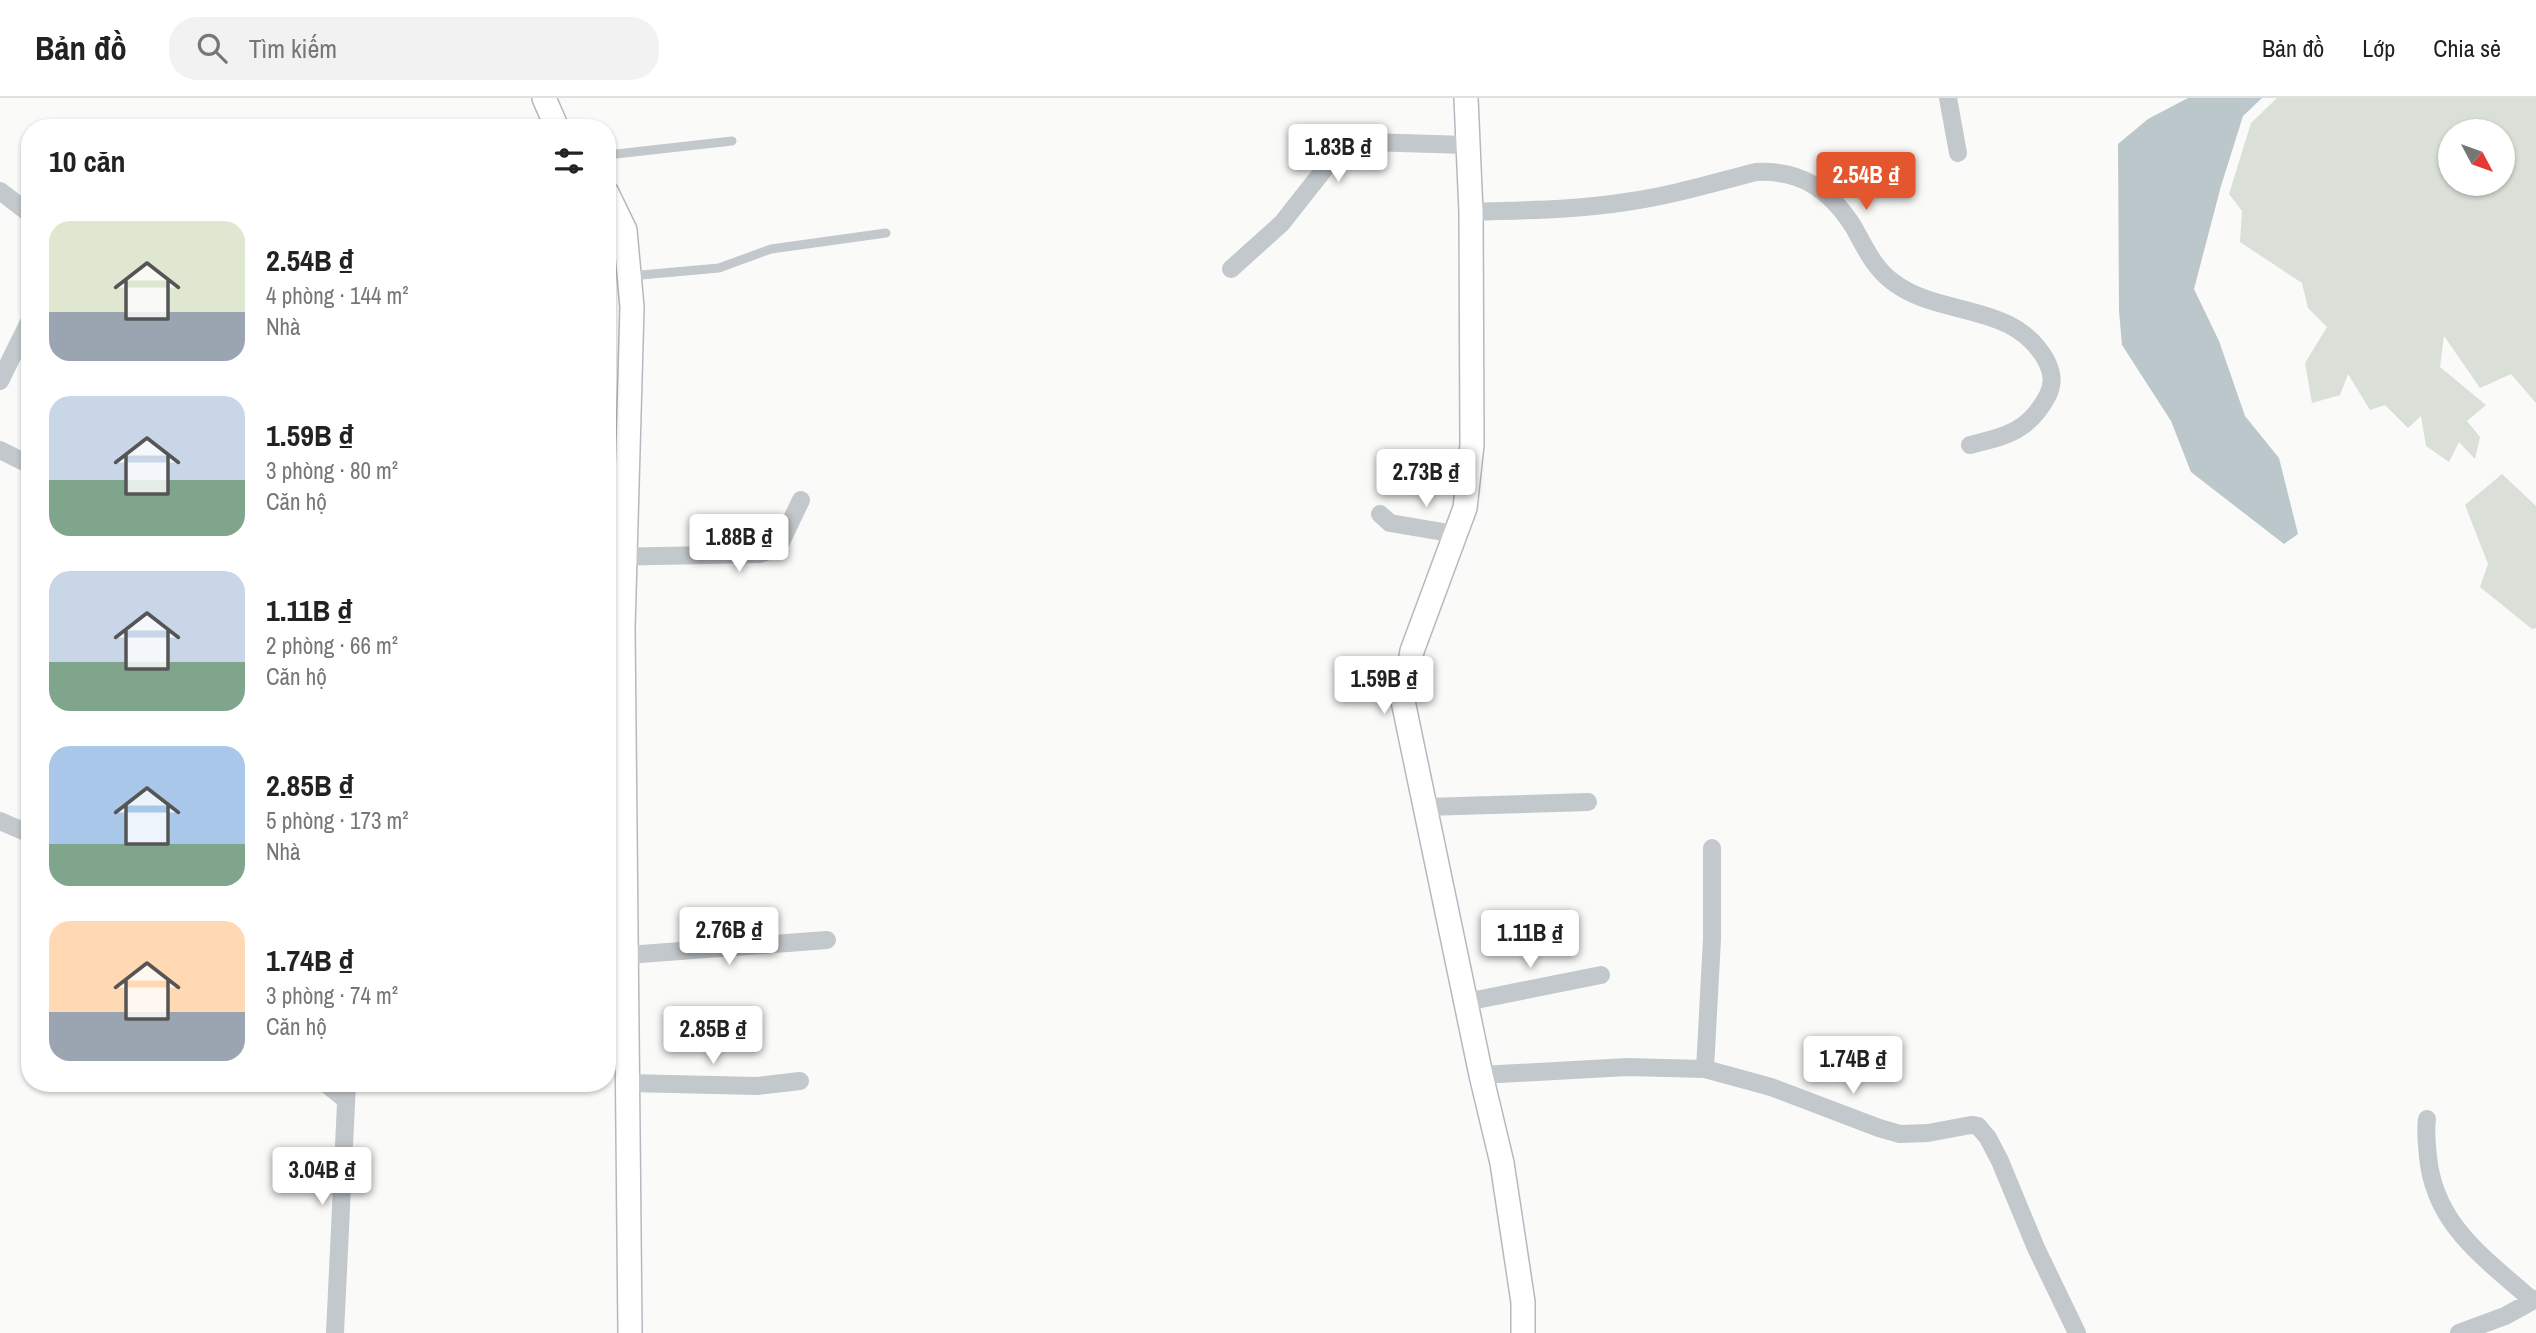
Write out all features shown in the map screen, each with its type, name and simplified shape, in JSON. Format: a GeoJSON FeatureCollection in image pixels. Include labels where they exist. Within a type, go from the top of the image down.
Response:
{"type":"FeatureCollection","features":[{"type":"Feature","properties":{"kind":"street"},"geometry":{"type":"LineString","coordinates":[[544,98],[553,119]]}},
{"type":"Feature","properties":{"kind":"street"},"geometry":{"type":"LineString","coordinates":[[1466,98],[1471,212],[1472,445],[1465,508],[1412,651],[1403,701],[1502,1163],[1523,1302],[1523,1333]]}},
{"type":"Feature","properties":{"kind":"street"},"geometry":{"type":"LineString","coordinates":[[1948,98],[1958,153]]}},
{"type":"Feature","properties":{"kind":"street"},"geometry":{"type":"LineString","coordinates":[[1231,269],[1276,229],[1331,162],[1348,147],[1367,142],[1467,145]]}},
{"type":"Feature","properties":{"kind":"street"},"geometry":{"type":"LineString","coordinates":[[1471,212],[1589,207],[1653,198],[1756,172],[1774,171],[1795,175],[1826,194],[1844,214],[1868,255],[1890,280],[1910,293],[2015,326],[2036,345],[2044,357],[2051,370],[2053,382],[2038,410],[2025,425],[2009,435],[1970,444]]}},
{"type":"Feature","properties":{"kind":"street"},"geometry":{"type":"LineString","coordinates":[[0,191],[21,207]]}},
{"type":"Feature","properties":{"kind":"street"},"geometry":{"type":"LineString","coordinates":[[616,212],[625,230],[632,307],[616,543]]}},
{"type":"Feature","properties":{"kind":"street"},"geometry":{"type":"LineString","coordinates":[[0,381],[21,338]]}},
{"type":"Feature","properties":{"kind":"street"},"geometry":{"type":"LineString","coordinates":[[0,450],[21,460]]}},
{"type":"Feature","properties":{"kind":"street"},"geometry":{"type":"LineString","coordinates":[[616,558],[768,552],[780,544],[801,500]]}},
{"type":"Feature","properties":{"kind":"street"},"geometry":{"type":"LineString","coordinates":[[1380,514],[1390,523],[1455,534]]}},
{"type":"Feature","properties":{"kind":"street"},"geometry":{"type":"LineString","coordinates":[[616,576],[627,956],[630,1333]]}},
{"type":"Feature","properties":{"kind":"street"},"geometry":{"type":"LineString","coordinates":[[1426,807],[1588,802]]}},
{"type":"Feature","properties":{"kind":"street"},"geometry":{"type":"LineString","coordinates":[[0,821],[21,830]]}},
{"type":"Feature","properties":{"kind":"street"},"geometry":{"type":"LineString","coordinates":[[1705,1069],[1712,939],[1712,848]]}},
{"type":"Feature","properties":{"kind":"street"},"geometry":{"type":"LineString","coordinates":[[627,956],[827,940]]}},
{"type":"Feature","properties":{"kind":"street"},"geometry":{"type":"LineString","coordinates":[[1466,1002],[1601,975]]}},
{"type":"Feature","properties":{"kind":"street"},"geometry":{"type":"LineString","coordinates":[[1481,1075],[1627,1067],[1705,1069],[1771,1087],[1900,1134],[1978,1126],[2000,1161],[2036,1248],[2077,1333]]}},
{"type":"Feature","properties":{"kind":"street"},"geometry":{"type":"LineString","coordinates":[[628,1083],[746,1086],[800,1081]]}},
{"type":"Feature","properties":{"kind":"street"},"geometry":{"type":"LineString","coordinates":[[335,1333],[346,1092]]}},
{"type":"Feature","properties":{"kind":"street"},"geometry":{"type":"LineString","coordinates":[[2427,1119],[2425,1130],[2430,1171],[2445,1215],[2464,1239],[2534,1300],[2505,1316],[2459,1333]]}},
{"type":"Feature","properties":{"kind":"lane"},"geometry":{"type":"LineString","coordinates":[[616,154],[732,141]]}},
{"type":"Feature","properties":{"kind":"lane"},"geometry":{"type":"LineString","coordinates":[[630,276],[719,268],[771,249],[886,233]]}},
{"type":"Feature","properties":{"kind":"shaded area"},"geometry":{"type":"Polygon","coordinates":[[[2188,98],[2262,98],[2243,116],[2194,289],[2219,341],[2245,416],[2279,458],[2298,534],[2284,544],[2191,472],[2171,421],[2122,345],[2119,311],[2118,144],[2148,119],[2188,98]]]}},
{"type":"Feature","properties":{"kind":"shaded area"},"geometry":{"type":"Polygon","coordinates":[[[2277,98],[2536,98],[2536,403],[2511,374],[2480,388],[2444,336],[2440,367],[2486,405],[2467,421],[2480,437],[2475,459],[2459,442],[2449,462],[2426,446],[2421,416],[2408,428],[2385,405],[2370,410],[2348,374],[2340,395],[2312,403],[2305,363],[2327,327],[2308,308],[2302,283],[2240,242],[2242,211],[2229,194],[2251,123],[2277,98]]]}},
{"type":"Feature","properties":{"kind":"shaded area"},"geometry":{"type":"Polygon","coordinates":[[[2502,474],[2536,506],[2536,628],[2532,629],[2480,587],[2488,564],[2465,505],[2502,474]]]}}]}
